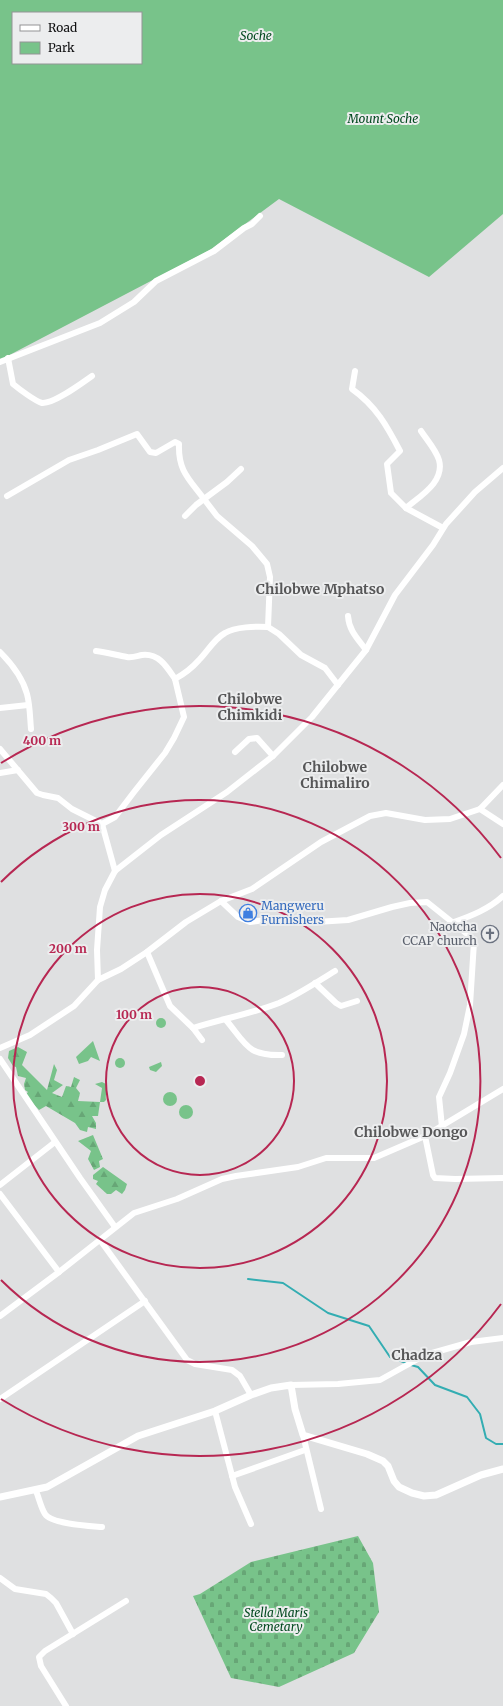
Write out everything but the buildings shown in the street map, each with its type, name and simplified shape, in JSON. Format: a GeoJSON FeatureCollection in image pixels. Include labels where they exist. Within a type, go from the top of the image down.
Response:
{"type":"FeatureCollection","features":[{"type":"Feature","properties":{"kind":"street"},"geometry":{"type":"LineString","coordinates":[[0,362],[100,323],[134,302],[156,281],[214,251],[244,228],[252,224],[260,216]]}},
{"type":"Feature","properties":{"kind":"street"},"geometry":{"type":"LineString","coordinates":[[8,358],[13,384],[42,403],[49,402],[60,397],[92,376]]}},
{"type":"Feature","properties":{"kind":"street"},"geometry":{"type":"LineString","coordinates":[[355,371],[352,389],[367,399],[376,410],[400,451],[387,464],[391,493],[406,508],[443,528]]}},
{"type":"Feature","properties":{"kind":"street"},"geometry":{"type":"LineString","coordinates":[[406,508],[432,486],[438,478],[439,460],[421,431]]}},
{"type":"Feature","properties":{"kind":"street"},"geometry":{"type":"LineString","coordinates":[[7,496],[69,460],[137,434],[150,452],[156,453],[175,442],[179,444],[179,459],[183,471],[204,500],[217,516],[252,546],[267,564],[270,577],[268,627]]}},
{"type":"Feature","properties":{"kind":"street"},"geometry":{"type":"LineString","coordinates":[[98,980],[97,950],[100,907],[105,890],[115,871],[161,835],[227,792],[274,756],[312,718],[366,650],[395,595],[451,517],[475,492],[503,468]]}},
{"type":"Feature","properties":{"kind":"street"},"geometry":{"type":"LineString","coordinates":[[186,516],[196,505],[227,482],[241,469]]}},
{"type":"Feature","properties":{"kind":"street"},"geometry":{"type":"LineString","coordinates":[[348,616],[348,625],[366,650]]}},
{"type":"Feature","properties":{"kind":"street"},"geometry":{"type":"LineString","coordinates":[[175,680],[199,660],[226,632],[256,627],[268,627],[279,634],[301,655],[325,668],[338,685]]}},
{"type":"Feature","properties":{"kind":"street"},"geometry":{"type":"LineString","coordinates":[[96,650],[128,658],[149,655],[164,662],[175,680],[184,717],[165,753],[115,818],[102,824]]}},
{"type":"Feature","properties":{"kind":"street"},"geometry":{"type":"LineString","coordinates":[[0,652],[12,666],[24,685],[32,729]]}},
{"type":"Feature","properties":{"kind":"street"},"geometry":{"type":"LineString","coordinates":[[0,708],[28,705]]}},
{"type":"Feature","properties":{"kind":"street"},"geometry":{"type":"LineString","coordinates":[[235,752],[250,739],[257,738],[274,756]]}},
{"type":"Feature","properties":{"kind":"street"},"geometry":{"type":"LineString","coordinates":[[0,749],[40,794],[58,798],[72,809],[102,824],[115,871]]}},
{"type":"Feature","properties":{"kind":"street"},"geometry":{"type":"LineString","coordinates":[[0,773],[18,770]]}},
{"type":"Feature","properties":{"kind":"street"},"geometry":{"type":"LineString","coordinates":[[0,1048],[30,1036],[74,1006],[98,980],[121,969],[147,952],[186,922],[221,901],[258,885],[321,842],[370,816],[392,813],[425,820],[444,820],[480,809],[503,785]]}},
{"type":"Feature","properties":{"kind":"street"},"geometry":{"type":"LineString","coordinates":[[480,809],[503,824]]}},
{"type":"Feature","properties":{"kind":"street"},"geometry":{"type":"LineString","coordinates":[[454,922],[476,914],[492,905],[503,896]]}},
{"type":"Feature","properties":{"kind":"street"},"geometry":{"type":"LineString","coordinates":[[221,901],[238,917],[250,922],[280,918],[300,923],[342,920],[410,903],[427,902],[454,922],[472,938],[474,942],[470,1005],[464,1034],[439,1097],[442,1127]]}},
{"type":"Feature","properties":{"kind":"street"},"geometry":{"type":"LineString","coordinates":[[147,952],[170,1006],[193,1028],[202,1040]]}},
{"type":"Feature","properties":{"kind":"street"},"geometry":{"type":"LineString","coordinates":[[193,1028],[219,1020],[226,1020],[279,1002],[315,983],[335,970]]}},
{"type":"Feature","properties":{"kind":"street"},"geometry":{"type":"LineString","coordinates":[[315,983],[341,1006],[357,1001]]}},
{"type":"Feature","properties":{"kind":"street"},"geometry":{"type":"LineString","coordinates":[[226,1020],[250,1049],[265,1054],[282,1055]]}},
{"type":"Feature","properties":{"kind":"street"},"geometry":{"type":"LineString","coordinates":[[0,1059],[55,1142],[115,1227]]}},
{"type":"Feature","properties":{"kind":"street"},"geometry":{"type":"LineString","coordinates":[[0,1316],[134,1213],[177,1199],[222,1179],[298,1167],[326,1158],[370,1159],[425,1136],[503,1089]]}},
{"type":"Feature","properties":{"kind":"street"},"geometry":{"type":"LineString","coordinates":[[425,1136],[433,1175],[435,1178],[503,1178]]}},
{"type":"Feature","properties":{"kind":"street"},"geometry":{"type":"LineString","coordinates":[[0,1185],[55,1142]]}},
{"type":"Feature","properties":{"kind":"street"},"geometry":{"type":"LineString","coordinates":[[0,1194],[59,1272]]}},
{"type":"Feature","properties":{"kind":"street"},"geometry":{"type":"LineString","coordinates":[[100,1240],[146,1301],[187,1360],[195,1364],[232,1370],[237,1373],[251,1395]]}},
{"type":"Feature","properties":{"kind":"street"},"geometry":{"type":"LineString","coordinates":[[0,1399],[146,1301]]}},
{"type":"Feature","properties":{"kind":"street"},"geometry":{"type":"LineString","coordinates":[[0,1497],[36,1490],[58,1482],[138,1436],[215,1411],[271,1388],[291,1385],[338,1384],[380,1380],[425,1356],[471,1342],[503,1338]]}},
{"type":"Feature","properties":{"kind":"street"},"geometry":{"type":"LineString","coordinates":[[291,1385],[295,1409],[303,1435],[321,1509]]}},
{"type":"Feature","properties":{"kind":"street"},"geometry":{"type":"LineString","coordinates":[[215,1411],[232,1476],[251,1524]]}},
{"type":"Feature","properties":{"kind":"street"},"geometry":{"type":"LineString","coordinates":[[303,1435],[367,1454],[383,1461],[388,1466],[394,1481],[399,1487],[412,1493],[424,1496],[436,1495],[481,1475],[503,1469]]}},
{"type":"Feature","properties":{"kind":"street"},"geometry":{"type":"LineString","coordinates":[[232,1476],[306,1450]]}},
{"type":"Feature","properties":{"kind":"street"},"geometry":{"type":"LineString","coordinates":[[36,1490],[44,1513],[50,1519],[85,1526],[102,1527]]}},
{"type":"Feature","properties":{"kind":"street"},"geometry":{"type":"LineString","coordinates":[[0,1578],[15,1589],[46,1594],[56,1603],[73,1634]]}},
{"type":"Feature","properties":{"kind":"street"},"geometry":{"type":"LineString","coordinates":[[66,1706],[41,1666],[39,1657],[45,1651],[126,1601]]}},
{"type":"Feature","properties":{"kind":"green space","name":"Mount Soche"},"geometry":{"type":"Polygon","coordinates":[[[0,0],[503,0],[503,214],[429,277],[279,199],[210,250],[0,360],[0,0]]]}},
{"type":"Feature","properties":{"kind":"green space"},"geometry":{"type":"Polygon","coordinates":[[[159,1018],[163,1018],[166,1023],[163,1028],[159,1028],[156,1025],[156,1021],[159,1018]]]}},
{"type":"Feature","properties":{"kind":"green space"},"geometry":{"type":"Polygon","coordinates":[[[93,1041],[100,1061],[91,1057],[88,1061],[79,1064],[76,1057],[93,1041]]]}},
{"type":"Feature","properties":{"kind":"green space"},"geometry":{"type":"Polygon","coordinates":[[[18,1047],[27,1052],[22,1065],[47,1090],[54,1064],[57,1070],[54,1080],[63,1085],[52,1093],[62,1097],[66,1086],[71,1087],[74,1077],[80,1080],[76,1088],[80,1093],[78,1101],[100,1102],[98,1116],[92,1116],[96,1123],[96,1129],[88,1127],[87,1132],[80,1130],[75,1123],[46,1106],[39,1110],[25,1095],[28,1092],[25,1090],[24,1084],[26,1078],[18,1076],[16,1067],[13,1066],[8,1058],[9,1051],[18,1047]]]}},
{"type":"Feature","properties":{"kind":"green space"},"geometry":{"type":"Polygon","coordinates":[[[118,1058],[122,1058],[125,1063],[122,1068],[118,1068],[115,1065],[115,1061],[118,1058]]]}},
{"type":"Feature","properties":{"kind":"green space"},"geometry":{"type":"Polygon","coordinates":[[[161,1062],[162,1066],[156,1072],[150,1070],[149,1067],[161,1062]]]}},
{"type":"Feature","properties":{"kind":"green space"},"geometry":{"type":"Polygon","coordinates":[[[102,1082],[107,1086],[106,1100],[104,1102],[100,1102],[102,1088],[95,1084],[102,1082]]]}},
{"type":"Feature","properties":{"kind":"green space"},"geometry":{"type":"Polygon","coordinates":[[[167,1092],[173,1092],[177,1096],[177,1102],[173,1106],[167,1106],[163,1102],[163,1096],[167,1092]]]}},
{"type":"Feature","properties":{"kind":"green space"},"geometry":{"type":"Polygon","coordinates":[[[183,1105],[189,1105],[193,1109],[193,1115],[189,1119],[183,1119],[179,1115],[179,1109],[183,1105]]]}},
{"type":"Feature","properties":{"kind":"green space"},"geometry":{"type":"Polygon","coordinates":[[[93,1135],[103,1159],[99,1161],[100,1167],[94,1170],[88,1159],[91,1151],[78,1141],[93,1135]]]}},
{"type":"Feature","properties":{"kind":"green space"},"geometry":{"type":"Polygon","coordinates":[[[103,1167],[127,1184],[122,1194],[116,1190],[111,1194],[107,1194],[96,1184],[98,1181],[93,1179],[93,1175],[103,1167]]]}},
{"type":"Feature","properties":{"kind":"green space","name":"Stella Maris Cemetary"},"geometry":{"type":"Polygon","coordinates":[[[358,1536],[373,1563],[379,1612],[354,1653],[279,1687],[231,1678],[193,1596],[200,1594],[251,1562],[358,1536]]]}},
{"type":"Feature","properties":{"kind":"waterway"},"geometry":{"type":"LineString","coordinates":[[248,1279],[283,1283],[328,1313],[369,1326],[390,1357],[406,1363]]}},
{"type":"Feature","properties":{"kind":"waterway"},"geometry":{"type":"LineString","coordinates":[[411,1365],[418,1367],[435,1385],[467,1397],[480,1414],[486,1438],[496,1444],[503,1444]]}},
{"type":"Feature","properties":{"kind":"place","name":"Mangweru Furnishers"},"geometry":{"type":"Point","coordinates":[248,913]}},
{"type":"Feature","properties":{"kind":"place","name":"Naotcha CCAP church"},"geometry":{"type":"Point","coordinates":[490,934]}},
{"type":"Feature","properties":{"kind":"district","name":"Chilobwe Mphatso"},"geometry":{"type":"Point","coordinates":[320,589]}},
{"type":"Feature","properties":{"kind":"district","name":"Chilobwe Chimkidi"},"geometry":{"type":"Point","coordinates":[250,708]}},
{"type":"Feature","properties":{"kind":"district","name":"Chilobwe Chimaliro"},"geometry":{"type":"Point","coordinates":[335,776]}},
{"type":"Feature","properties":{"kind":"district","name":"Chilobwe Dongo"},"geometry":{"type":"Point","coordinates":[411,1132]}},
{"type":"Feature","properties":{"kind":"district","name":"Chadza"},"geometry":{"type":"Point","coordinates":[417,1355]}},
{"type":"Feature","properties":{"kind":"park label","name":"Soche"},"geometry":{"type":"Point","coordinates":[256,36]}}]}
